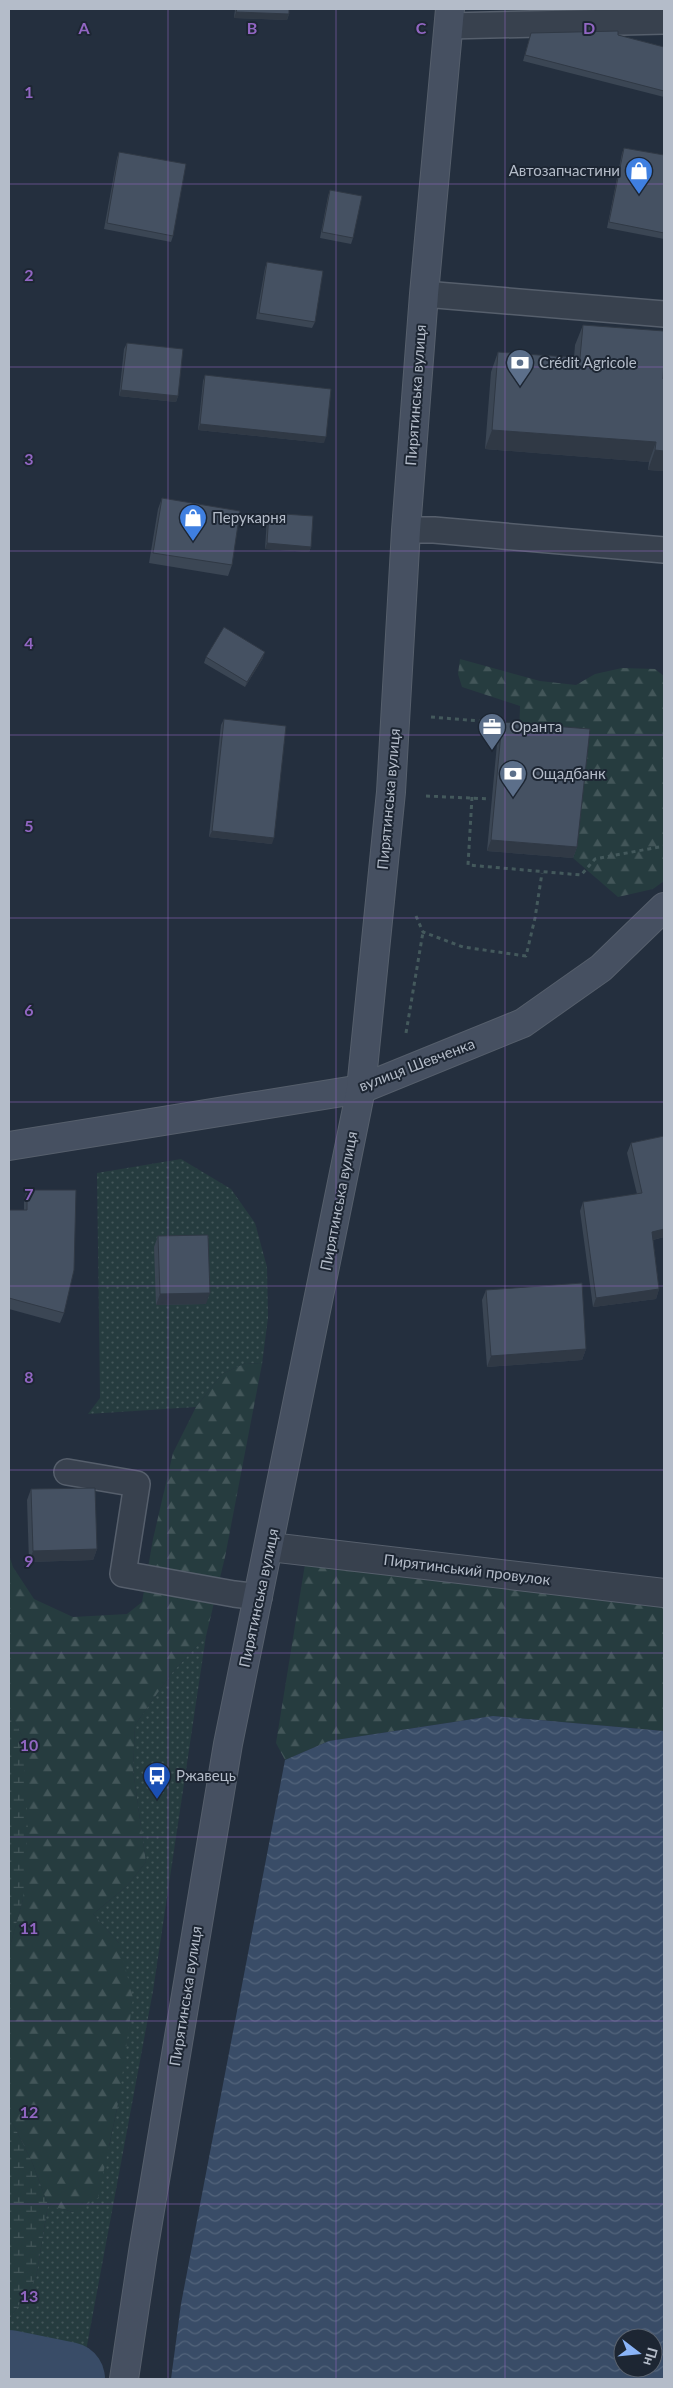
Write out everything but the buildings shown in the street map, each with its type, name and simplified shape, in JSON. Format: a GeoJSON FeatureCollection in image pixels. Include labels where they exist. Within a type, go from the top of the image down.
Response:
{"type":"FeatureCollection","features":[{"type":"Feature","properties":{"kind":"main road","name":"Пирятинська вулиця"},"geometry":{"type":"LineString","coordinates":[[124,2379],[228,1744],[270,1547],[361,1089],[391,792],[406,530],[424,294],[450,17]]}},
{"type":"Feature","properties":{"kind":"main road","name":"вулиця Шевченка"},"geometry":{"type":"LineString","coordinates":[[9,1146],[361,1089],[523,1023],[601,968],[664,907]]}},
{"type":"Feature","properties":{"kind":"street","name":"Пирятинський провулок"},"geometry":{"type":"LineString","coordinates":[[270,1547],[664,1593]]}},
{"type":"Feature","properties":{"kind":"lane"},"geometry":{"type":"LineString","coordinates":[[450,17],[664,20]]}},
{"type":"Feature","properties":{"kind":"lane"},"geometry":{"type":"LineString","coordinates":[[424,294],[664,314]]}},
{"type":"Feature","properties":{"kind":"lane"},"geometry":{"type":"LineString","coordinates":[[406,530],[434,530],[664,550]]}},
{"type":"Feature","properties":{"kind":"lane"},"geometry":{"type":"LineString","coordinates":[[67,1472],[137,1484],[123,1574],[259,1597]]}},
{"type":"Feature","properties":{"kind":"path"},"geometry":{"type":"LineString","coordinates":[[422,716],[505,723]]}},
{"type":"Feature","properties":{"kind":"path"},"geometry":{"type":"LineString","coordinates":[[418,796],[490,799]]}},
{"type":"Feature","properties":{"kind":"path"},"geometry":{"type":"LineString","coordinates":[[472,797],[468,865],[581,875],[595,859],[664,846]]}},
{"type":"Feature","properties":{"kind":"path"},"geometry":{"type":"LineString","coordinates":[[502,954],[526,956],[535,918],[542,873]]}},
{"type":"Feature","properties":{"kind":"path"},"geometry":{"type":"LineString","coordinates":[[399,1074],[423,932]]}},
{"type":"Feature","properties":{"kind":"green space"},"geometry":{"type":"Polygon","coordinates":[[[460,659],[540,681],[576,685],[595,674],[622,668],[655,669],[664,676],[664,881],[653,889],[618,897],[573,858],[586,740],[519,735],[520,706],[462,687],[458,674],[460,659]]]}},
{"type":"Feature","properties":{"kind":"green space"},"geometry":{"type":"Polygon","coordinates":[[[181,1159],[231,1189],[255,1223],[267,1267],[268,1318],[262,1364],[246,1363],[222,1374],[196,1407],[88,1414],[100,1398],[97,1173],[181,1159]]]}},
{"type":"Feature","properties":{"kind":"green space"},"geometry":{"type":"Polygon","coordinates":[[[246,1363],[262,1364],[225,1557],[206,1636],[171,1674],[135,1725],[133,1770],[146,1862],[127,1886],[93,1914],[119,1943],[133,1998],[119,2099],[98,2198],[73,2212],[48,2205],[32,2162],[9,2116],[9,1950],[23,1899],[22,1736],[9,1710],[9,1555],[13,1567],[34,1599],[73,1617],[127,1614],[142,1602],[153,1539],[173,1453],[196,1407],[222,1374],[246,1363]]]}},
{"type":"Feature","properties":{"kind":"green space"},"geometry":{"type":"Polygon","coordinates":[[[305,1564],[664,1599],[664,1731],[493,1716],[329,1741],[285,1760],[276,1743],[305,1564]]]}},
{"type":"Feature","properties":{"kind":"green space"},"geometry":{"type":"Polygon","coordinates":[[[206,1636],[153,1991],[83,2367],[9,2353],[9,2320],[36,2278],[48,2205],[73,2212],[109,2147],[119,2099],[119,1943],[93,1914],[127,1886],[146,1862],[133,1770],[135,1725],[171,1674],[206,1636]]]}},
{"type":"Feature","properties":{"kind":"green space"},"geometry":{"type":"Polygon","coordinates":[[[9,1710],[22,1736],[28,1823],[23,1899],[9,1950],[9,1710]]]}},
{"type":"Feature","properties":{"kind":"green space"},"geometry":{"type":"Polygon","coordinates":[[[9,2116],[32,2162],[48,2205],[36,2278],[9,2320],[9,2116]]]}},
{"type":"Feature","properties":{"kind":"water"},"geometry":{"type":"Polygon","coordinates":[[[493,1716],[664,1731],[664,2379],[171,2379],[181,2304],[285,1760],[329,1741],[493,1716]]]}},
{"type":"Feature","properties":{"kind":"waterway"},"geometry":{"type":"LineString","coordinates":[[9,2367],[68,2379]]}},
{"type":"Feature","properties":{"kind":"place","name":"Автозапчастини"},"geometry":{"type":"Point","coordinates":[639,195]}},
{"type":"Feature","properties":{"kind":"place","name":"Crédit Agricole"},"geometry":{"type":"Point","coordinates":[520,387]}},
{"type":"Feature","properties":{"kind":"place","name":"Перукарня"},"geometry":{"type":"Point","coordinates":[193,542]}},
{"type":"Feature","properties":{"kind":"place","name":"Оранта"},"geometry":{"type":"Point","coordinates":[492,751]}},
{"type":"Feature","properties":{"kind":"place","name":"Ощадбанк"},"geometry":{"type":"Point","coordinates":[513,798]}},
{"type":"Feature","properties":{"kind":"place","name":"Ржавець"},"geometry":{"type":"Point","coordinates":[157,1800]}}]}
